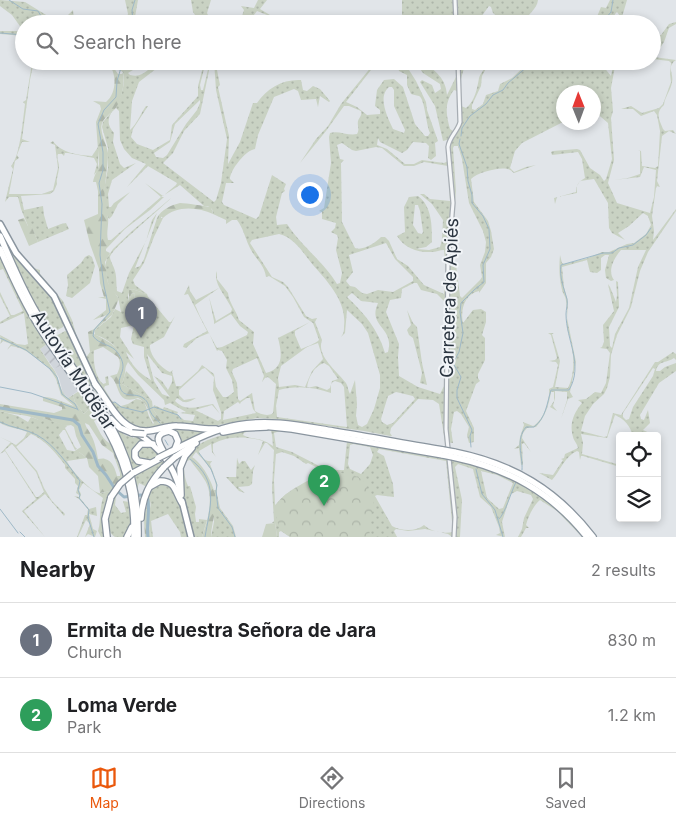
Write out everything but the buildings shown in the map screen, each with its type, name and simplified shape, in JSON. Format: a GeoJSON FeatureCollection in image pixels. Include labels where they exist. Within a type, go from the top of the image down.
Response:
{"type":"FeatureCollection","features":[{"type":"Feature","properties":{"kind":"highway"},"geometry":{"type":"LineString","coordinates":[[0,224],[16,253],[54,296],[106,404],[126,426],[153,444],[167,459]]}},
{"type":"Feature","properties":{"kind":"highway","name":"Autovía Mudéjar"},"geometry":{"type":"LineString","coordinates":[[0,236],[36,312],[87,392]]}},
{"type":"Feature","properties":{"kind":"highway","name":"Autovía Mudéjar"},"geometry":{"type":"LineString","coordinates":[[0,249],[25,303],[52,346],[105,414],[116,434],[127,460],[136,506],[139,537]]}},
{"type":"Feature","properties":{"kind":"highway"},"geometry":{"type":"LineString","coordinates":[[52,346],[52,350],[64,366],[65,374]]}},
{"type":"Feature","properties":{"kind":"highway"},"geometry":{"type":"LineString","coordinates":[[95,384],[115,413],[133,428],[148,431],[172,426],[209,430],[253,426],[292,429],[443,452]]}},
{"type":"Feature","properties":{"kind":"highway"},"geometry":{"type":"LineString","coordinates":[[80,389],[101,402],[116,425],[132,433],[144,434],[183,426]]}},
{"type":"Feature","properties":{"kind":"highway"},"geometry":{"type":"LineString","coordinates":[[173,453],[205,437],[226,429],[254,422],[284,423],[443,452],[501,465],[536,483],[570,510],[594,537]]}},
{"type":"Feature","properties":{"kind":"highway"},"geometry":{"type":"LineString","coordinates":[[107,537],[105,526],[106,512],[111,497],[120,484],[149,463],[203,439],[225,432],[244,428],[292,429]]}},
{"type":"Feature","properties":{"kind":"highway"},"geometry":{"type":"LineString","coordinates":[[127,537],[132,528],[132,510],[164,467],[173,453],[178,443],[176,436],[169,431],[158,438],[158,444],[167,459],[174,473],[181,494]]}},
{"type":"Feature","properties":{"kind":"highway"},"geometry":{"type":"LineString","coordinates":[[182,503],[179,475],[182,461],[191,448],[203,439]]}},
{"type":"Feature","properties":{"kind":"highway"},"geometry":{"type":"LineString","coordinates":[[149,463],[138,461],[135,457],[135,451],[140,444],[153,444]]}},
{"type":"Feature","properties":{"kind":"highway"},"geometry":{"type":"LineString","coordinates":[[453,454],[492,467],[530,485],[560,508],[587,537]]}},
{"type":"Feature","properties":{"kind":"highway"},"geometry":{"type":"LineString","coordinates":[[136,472],[159,458]]}},
{"type":"Feature","properties":{"kind":"highway"},"geometry":{"type":"LineString","coordinates":[[147,490],[157,482],[167,481],[176,488],[191,537]]}},
{"type":"Feature","properties":{"kind":"highway","name":"Autovía Mudéjar"},"geometry":{"type":"LineString","coordinates":[[134,537],[136,506]]}},
{"type":"Feature","properties":{"kind":"highway"},"geometry":{"type":"LineString","coordinates":[[106,512],[106,528],[112,537]]}},
{"type":"Feature","properties":{"kind":"street"},"geometry":{"type":"LineString","coordinates":[[455,0],[456,15]]}},
{"type":"Feature","properties":{"kind":"street","name":"Carretera de Apiés"},"geometry":{"type":"LineString","coordinates":[[454,537],[446,429],[448,264],[453,203],[448,147],[460,122],[458,70]]}},
{"type":"Feature","properties":{"kind":"shaded area"},"geometry":{"type":"Polygon","coordinates":[[[47,344],[62,366],[54,369],[40,349],[47,344]]]}},
{"type":"Feature","properties":{"kind":"shaded area"},"geometry":{"type":"Polygon","coordinates":[[[62,365],[81,389],[68,398],[63,393],[59,378],[54,369],[62,365]]]}},
{"type":"Feature","properties":{"kind":"green space"},"geometry":{"type":"Polygon","coordinates":[[[0,0],[25,2],[46,15],[15,15],[15,19],[0,6],[0,0]]]}},
{"type":"Feature","properties":{"kind":"green space"},"geometry":{"type":"Polygon","coordinates":[[[125,0],[138,0],[135,15],[128,14],[125,0]]]}},
{"type":"Feature","properties":{"kind":"green space"},"geometry":{"type":"Polygon","coordinates":[[[191,0],[211,0],[208,15],[195,15],[191,0]]]}},
{"type":"Feature","properties":{"kind":"green space"},"geometry":{"type":"Polygon","coordinates":[[[258,0],[267,0],[260,9],[270,15],[257,11],[254,15],[242,15],[244,10],[241,6],[254,8],[258,0]]]}},
{"type":"Feature","properties":{"kind":"green space"},"geometry":{"type":"Polygon","coordinates":[[[402,0],[538,0],[536,7],[529,15],[495,15],[489,6],[482,15],[402,15],[402,0]]]}},
{"type":"Feature","properties":{"kind":"green space"},"geometry":{"type":"Polygon","coordinates":[[[610,0],[627,0],[623,15],[619,15],[617,12],[615,15],[598,15],[601,7],[606,8],[610,0]]]}},
{"type":"Feature","properties":{"kind":"green space"},"geometry":{"type":"Polygon","coordinates":[[[676,22],[676,24],[669,28],[661,46],[661,35],[669,24],[676,22]]]}},
{"type":"Feature","properties":{"kind":"green space"},"geometry":{"type":"Polygon","coordinates":[[[0,31],[15,31],[15,35],[0,34],[0,31]]]}},
{"type":"Feature","properties":{"kind":"green space"},"geometry":{"type":"Polygon","coordinates":[[[661,58],[676,60],[671,65],[672,79],[671,85],[664,105],[659,111],[663,129],[665,131],[673,130],[676,134],[669,131],[662,136],[657,181],[660,187],[657,186],[656,188],[652,216],[653,240],[676,209],[676,211],[648,252],[640,271],[631,307],[617,335],[611,355],[610,377],[607,388],[585,416],[581,431],[604,437],[607,436],[613,413],[621,415],[655,362],[673,352],[676,354],[676,360],[674,358],[661,363],[656,371],[676,363],[676,371],[659,383],[640,415],[641,419],[644,420],[648,410],[650,423],[643,430],[647,432],[631,432],[626,423],[615,415],[607,438],[581,434],[583,443],[582,454],[616,464],[616,466],[583,456],[581,456],[580,460],[579,452],[577,451],[566,460],[552,480],[539,473],[553,475],[565,454],[578,448],[573,437],[572,423],[582,403],[578,400],[586,399],[595,392],[601,393],[606,383],[610,353],[607,349],[600,348],[604,342],[603,325],[614,311],[608,284],[616,302],[616,281],[618,282],[619,307],[609,327],[610,346],[612,348],[615,334],[629,308],[638,267],[646,250],[621,250],[612,265],[611,273],[614,280],[611,281],[606,278],[605,270],[609,255],[601,258],[601,270],[597,273],[590,272],[587,260],[562,267],[568,302],[567,318],[566,300],[560,281],[560,255],[564,264],[588,258],[602,252],[609,252],[634,243],[646,234],[651,225],[648,216],[643,213],[618,233],[625,240],[612,233],[609,228],[608,203],[594,179],[581,181],[585,178],[582,159],[578,152],[552,155],[551,152],[553,151],[580,150],[590,168],[600,175],[604,181],[606,179],[612,159],[608,123],[601,117],[601,85],[556,85],[556,126],[522,143],[515,151],[510,168],[514,172],[536,165],[514,173],[508,169],[493,170],[471,179],[474,202],[488,221],[494,249],[486,263],[486,283],[479,293],[479,291],[470,295],[462,313],[463,323],[473,310],[481,309],[486,312],[486,322],[482,335],[485,338],[485,360],[478,374],[480,381],[476,384],[466,411],[474,428],[474,442],[469,443],[467,435],[469,427],[457,411],[454,412],[451,429],[453,443],[445,442],[439,404],[433,400],[418,399],[391,428],[390,433],[392,436],[277,419],[257,418],[207,427],[158,428],[158,423],[161,421],[153,409],[154,405],[178,412],[177,414],[184,420],[193,421],[195,415],[180,413],[186,412],[170,403],[165,405],[164,400],[138,375],[128,362],[125,368],[119,351],[106,339],[95,335],[95,330],[111,317],[115,309],[121,312],[118,297],[108,283],[105,267],[107,258],[113,249],[132,231],[171,198],[127,238],[112,253],[110,258],[116,273],[117,291],[122,293],[129,273],[145,243],[135,268],[140,266],[144,259],[157,218],[161,215],[161,218],[163,218],[144,263],[133,280],[135,285],[147,294],[130,289],[128,296],[129,302],[131,294],[135,293],[134,301],[147,305],[148,297],[169,322],[175,316],[164,337],[150,345],[150,349],[159,364],[170,372],[173,370],[176,386],[181,386],[202,365],[214,374],[216,387],[223,397],[227,397],[234,392],[232,380],[226,368],[227,360],[222,351],[217,351],[210,335],[217,348],[247,335],[248,332],[240,326],[231,314],[214,324],[209,297],[216,321],[231,312],[232,309],[218,285],[216,276],[217,271],[217,279],[228,293],[239,320],[254,332],[253,344],[266,373],[272,371],[279,364],[281,355],[278,338],[310,322],[295,331],[301,349],[319,340],[313,323],[304,317],[285,286],[269,276],[266,277],[237,220],[232,220],[226,224],[226,220],[213,214],[212,209],[204,206],[180,185],[164,195],[177,183],[148,166],[127,187],[146,164],[132,158],[124,149],[120,140],[119,111],[116,108],[120,99],[124,76],[123,72],[120,70],[133,70],[128,73],[135,76],[143,74],[148,70],[155,70],[139,82],[132,101],[130,130],[146,106],[148,106],[133,129],[131,137],[137,144],[153,150],[170,140],[172,125],[198,96],[198,86],[202,70],[204,70],[200,85],[201,90],[203,90],[209,70],[200,114],[184,131],[173,153],[163,163],[214,202],[221,183],[227,139],[216,90],[215,70],[217,70],[220,85],[218,87],[229,136],[228,164],[240,142],[253,103],[257,103],[271,89],[288,81],[301,80],[303,90],[307,91],[313,86],[320,89],[330,101],[320,96],[318,107],[316,99],[301,100],[298,91],[294,89],[274,97],[258,135],[255,149],[247,153],[236,166],[230,179],[234,183],[226,183],[222,202],[224,205],[256,219],[259,216],[272,175],[286,184],[276,217],[277,225],[287,224],[299,240],[326,268],[337,284],[340,283],[342,273],[336,250],[338,238],[337,235],[331,232],[335,228],[336,223],[322,219],[322,212],[319,211],[324,208],[331,163],[329,137],[330,133],[333,132],[357,134],[361,111],[344,106],[300,163],[316,139],[328,126],[341,104],[369,70],[371,70],[346,102],[357,107],[367,115],[380,114],[380,110],[375,106],[377,90],[384,80],[394,79],[403,87],[415,124],[425,136],[428,136],[430,133],[423,102],[419,96],[411,94],[407,85],[407,75],[399,70],[409,70],[416,81],[426,102],[438,141],[435,143],[436,156],[431,160],[428,158],[429,146],[426,143],[413,142],[402,153],[380,142],[378,138],[377,145],[387,149],[405,164],[414,164],[422,160],[444,163],[448,161],[447,140],[443,141],[435,106],[420,82],[422,80],[432,85],[435,93],[441,89],[440,84],[421,70],[434,70],[436,72],[445,84],[447,95],[456,77],[456,70],[463,70],[461,79],[461,106],[466,108],[474,98],[480,76],[485,70],[482,76],[481,86],[472,105],[472,109],[475,110],[483,104],[486,95],[498,91],[500,84],[512,78],[520,70],[606,70],[611,76],[612,70],[614,70],[611,88],[614,160],[608,183],[617,203],[650,213],[654,197],[656,170],[644,167],[640,177],[614,180],[640,174],[640,151],[638,150],[641,151],[642,166],[655,168],[658,166],[660,131],[657,115],[654,111],[641,116],[633,109],[621,109],[631,106],[642,113],[659,108],[663,104],[671,82],[670,74],[671,63],[661,60],[661,58]],[[389,87],[384,96],[386,114],[393,129],[404,133],[405,130],[394,106],[394,90],[392,87],[389,87]],[[454,90],[447,104],[450,129],[453,131],[459,120],[457,91],[454,90]],[[200,100],[175,124],[170,142],[154,153],[156,157],[163,158],[167,155],[200,103],[200,100]],[[342,143],[337,145],[340,159],[344,160],[341,163],[342,222],[355,248],[365,247],[381,237],[385,237],[389,241],[397,259],[408,266],[424,285],[444,294],[446,269],[444,250],[432,252],[417,251],[404,244],[397,236],[405,232],[404,207],[409,197],[418,196],[423,200],[429,211],[432,242],[426,247],[416,249],[429,250],[440,247],[443,220],[432,204],[420,194],[424,194],[430,199],[450,201],[448,166],[424,162],[414,166],[404,166],[382,148],[352,150],[342,143]],[[454,146],[456,191],[451,247],[456,265],[460,296],[462,298],[482,277],[480,265],[485,252],[486,242],[483,231],[469,203],[458,146],[454,146]],[[415,205],[413,225],[418,233],[422,234],[420,211],[418,205],[415,205]],[[279,234],[252,240],[250,243],[272,277],[283,282],[288,287],[306,316],[312,319],[317,318],[315,322],[322,340],[322,352],[328,363],[346,383],[350,394],[355,380],[356,416],[358,425],[362,427],[367,424],[374,409],[380,388],[380,375],[368,333],[362,324],[347,310],[345,333],[341,337],[344,331],[343,309],[335,293],[298,246],[279,234]],[[386,243],[349,255],[353,272],[346,281],[350,286],[355,287],[362,293],[367,294],[378,290],[393,292],[413,281],[413,277],[395,259],[386,243]],[[417,283],[402,289],[401,298],[390,300],[386,312],[399,344],[399,376],[418,387],[440,394],[445,384],[445,302],[437,294],[421,290],[417,283]],[[352,293],[347,297],[370,322],[385,353],[388,352],[389,344],[388,337],[376,317],[378,303],[361,301],[352,293]],[[134,325],[121,328],[120,337],[134,359],[126,352],[130,361],[143,375],[151,380],[144,357],[144,347],[133,344],[131,339],[134,325]],[[318,343],[307,347],[281,366],[278,378],[279,387],[295,385],[305,387],[312,371],[323,359],[318,343]],[[147,354],[154,381],[162,394],[170,397],[154,376],[162,381],[168,390],[172,382],[172,376],[162,373],[147,354]],[[257,358],[233,369],[232,372],[237,383],[238,399],[240,401],[252,393],[255,411],[266,415],[273,413],[276,384],[268,377],[262,382],[264,376],[257,358]],[[324,363],[314,370],[310,376],[307,388],[279,390],[276,406],[277,417],[347,427],[344,387],[341,383],[335,381],[332,383],[332,381],[338,379],[329,366],[324,363]],[[205,368],[202,369],[179,390],[179,395],[184,400],[196,398],[187,402],[177,398],[175,401],[189,408],[213,404],[220,414],[212,405],[195,410],[218,421],[221,419],[221,412],[213,390],[214,377],[205,368]],[[653,368],[623,413],[623,417],[626,420],[629,419],[633,407],[653,376],[655,369],[653,368]],[[396,392],[388,396],[381,419],[387,425],[393,423],[415,399],[413,396],[396,392]],[[247,398],[240,404],[238,402],[224,411],[223,420],[256,413],[250,398],[247,398]]]}},
{"type":"Feature","properties":{"kind":"green space"},"geometry":{"type":"Polygon","coordinates":[[[32,70],[22,139],[30,142],[22,142],[17,155],[25,104],[23,102],[26,100],[32,70]]]}},
{"type":"Feature","properties":{"kind":"green space"},"geometry":{"type":"Polygon","coordinates":[[[112,70],[115,70],[118,74],[123,72],[124,76],[119,101],[115,109],[103,121],[101,127],[108,153],[104,193],[108,220],[108,240],[111,240],[161,197],[164,197],[125,229],[106,249],[110,253],[105,262],[108,283],[119,299],[112,315],[95,330],[94,334],[116,348],[124,358],[125,374],[122,384],[152,401],[153,409],[161,421],[158,423],[158,428],[143,430],[129,423],[147,429],[154,423],[146,406],[138,398],[131,400],[122,397],[110,376],[118,372],[120,363],[118,357],[103,347],[90,352],[88,332],[94,329],[107,315],[93,320],[106,310],[106,299],[98,297],[104,297],[99,269],[84,220],[98,214],[98,191],[96,182],[93,182],[99,164],[96,122],[101,109],[100,105],[93,101],[106,102],[110,98],[114,88],[112,70]]]}},
{"type":"Feature","properties":{"kind":"green space"},"geometry":{"type":"Polygon","coordinates":[[[113,110],[109,122],[114,133],[113,142],[120,164],[124,168],[136,163],[112,180],[108,194],[109,207],[130,192],[118,204],[109,219],[104,210],[108,148],[102,127],[103,122],[113,110]]]}},
{"type":"Feature","properties":{"kind":"green space"},"geometry":{"type":"Polygon","coordinates":[[[53,141],[60,148],[70,153],[92,156],[98,147],[98,170],[94,175],[97,164],[94,158],[68,153],[65,153],[64,156],[58,154],[59,169],[54,191],[50,194],[21,196],[24,210],[43,206],[48,229],[66,223],[69,229],[38,242],[31,226],[28,226],[18,197],[9,197],[5,202],[13,169],[11,166],[17,155],[19,158],[15,161],[9,194],[42,194],[53,190],[58,168],[55,145],[50,143],[53,141]]]}},
{"type":"Feature","properties":{"kind":"green space"},"geometry":{"type":"Polygon","coordinates":[[[145,183],[163,196],[161,197],[145,183]]]}},
{"type":"Feature","properties":{"kind":"green space"},"geometry":{"type":"Polygon","coordinates":[[[180,203],[211,207],[213,214],[187,208],[174,211],[163,218],[160,216],[157,218],[167,208],[180,203]]]}},
{"type":"Feature","properties":{"kind":"green space"},"geometry":{"type":"Polygon","coordinates":[[[157,213],[146,239],[152,220],[157,213]]]}},
{"type":"Feature","properties":{"kind":"green space"},"geometry":{"type":"Polygon","coordinates":[[[24,218],[28,226],[31,225],[38,242],[29,246],[18,220],[24,218]]]}},
{"type":"Feature","properties":{"kind":"green space"},"geometry":{"type":"Polygon","coordinates":[[[5,239],[16,257],[41,284],[61,311],[63,327],[52,333],[29,295],[5,239]]]}},
{"type":"Feature","properties":{"kind":"green space"},"geometry":{"type":"Polygon","coordinates":[[[20,252],[28,263],[40,270],[40,274],[63,301],[72,320],[82,355],[57,297],[18,253],[20,252]]]}},
{"type":"Feature","properties":{"kind":"green space"},"geometry":{"type":"Polygon","coordinates":[[[89,255],[92,257],[95,266],[90,283],[72,298],[66,296],[67,275],[89,255]]]}},
{"type":"Feature","properties":{"kind":"green space"},"geometry":{"type":"Polygon","coordinates":[[[0,256],[30,318],[47,344],[40,349],[51,366],[49,368],[21,349],[11,346],[7,350],[11,344],[3,341],[0,344],[0,335],[17,344],[28,344],[24,313],[0,324],[0,322],[10,316],[0,296],[0,292],[11,315],[23,311],[3,269],[0,270],[0,256]]]}},
{"type":"Feature","properties":{"kind":"green space"},"geometry":{"type":"Polygon","coordinates":[[[189,285],[190,291],[196,300],[219,288],[195,305],[209,333],[197,338],[186,348],[183,347],[184,344],[207,331],[188,294],[184,295],[189,285]]]}},
{"type":"Feature","properties":{"kind":"green space"},"geometry":{"type":"Polygon","coordinates":[[[132,289],[147,294],[147,305],[134,303],[135,293],[131,294],[129,303],[129,290],[132,289]]]}},
{"type":"Feature","properties":{"kind":"green space"},"geometry":{"type":"Polygon","coordinates":[[[407,310],[417,327],[427,385],[420,383],[422,373],[413,338],[407,330],[411,325],[407,310]]]}},
{"type":"Feature","properties":{"kind":"green space"},"geometry":{"type":"Polygon","coordinates":[[[567,318],[576,362],[570,392],[573,397],[568,399],[561,419],[567,400],[567,392],[555,391],[555,398],[553,406],[557,411],[550,407],[554,401],[554,392],[551,392],[542,419],[536,427],[527,428],[523,433],[522,438],[531,452],[524,443],[522,444],[523,465],[521,465],[519,448],[514,449],[519,445],[523,422],[533,426],[543,415],[549,389],[553,387],[558,365],[556,362],[549,361],[557,358],[551,335],[548,333],[554,333],[552,334],[560,361],[555,387],[568,388],[573,369],[573,355],[567,318]]]}},
{"type":"Feature","properties":{"kind":"green space"},"geometry":{"type":"Polygon","coordinates":[[[65,331],[68,332],[100,398],[54,337],[65,331]]]}},
{"type":"Feature","properties":{"kind":"green space"},"geometry":{"type":"Polygon","coordinates":[[[94,350],[96,373],[103,384],[106,383],[105,377],[108,376],[109,385],[104,388],[112,401],[121,406],[136,399],[142,400],[145,403],[153,425],[147,429],[129,423],[110,404],[85,359],[94,350]]]}},
{"type":"Feature","properties":{"kind":"green space"},"geometry":{"type":"Polygon","coordinates":[[[51,366],[54,370],[65,395],[68,398],[73,395],[75,402],[84,414],[88,410],[94,411],[98,418],[94,421],[99,431],[106,441],[112,444],[124,476],[111,491],[100,493],[98,476],[89,467],[87,458],[79,452],[73,452],[81,447],[74,427],[71,425],[65,426],[44,418],[42,422],[32,417],[0,411],[0,404],[54,413],[62,410],[62,407],[43,401],[43,397],[74,406],[61,395],[56,379],[49,368],[51,366]],[[85,423],[94,441],[98,459],[110,462],[117,476],[120,476],[113,453],[102,445],[89,425],[85,423]]]}},
{"type":"Feature","properties":{"kind":"green space"},"geometry":{"type":"Polygon","coordinates":[[[126,371],[139,384],[152,401],[122,384],[126,371]]]}},
{"type":"Feature","properties":{"kind":"green space"},"geometry":{"type":"Polygon","coordinates":[[[331,384],[331,393],[308,388],[316,386],[327,390],[331,384]]]}},
{"type":"Feature","properties":{"kind":"green space"},"geometry":{"type":"Polygon","coordinates":[[[81,391],[94,411],[88,410],[84,414],[75,402],[73,395],[81,391]]]}},
{"type":"Feature","properties":{"kind":"green space"},"geometry":{"type":"Polygon","coordinates":[[[0,411],[18,416],[28,422],[31,417],[42,421],[44,418],[67,426],[65,428],[77,449],[75,450],[65,430],[63,430],[59,435],[67,450],[79,452],[87,458],[67,461],[69,465],[95,491],[100,493],[111,491],[104,513],[105,537],[101,537],[98,531],[103,498],[83,483],[79,490],[80,498],[89,509],[96,507],[97,516],[89,514],[93,529],[97,531],[95,537],[88,534],[85,537],[90,524],[86,520],[77,537],[88,509],[74,496],[79,497],[76,493],[78,486],[75,483],[75,479],[50,447],[31,434],[16,447],[37,471],[52,501],[65,514],[64,516],[45,494],[24,511],[45,537],[22,511],[36,499],[5,451],[0,454],[11,442],[16,445],[24,438],[27,432],[0,423],[0,411]],[[12,444],[5,450],[36,497],[38,497],[44,492],[36,472],[12,444]]]}},
{"type":"Feature","properties":{"kind":"green space"},"geometry":{"type":"Polygon","coordinates":[[[115,427],[125,435],[134,438],[136,436],[145,441],[136,445],[133,451],[138,463],[142,465],[132,470],[115,427]]]}},
{"type":"Feature","properties":{"kind":"green space"},"geometry":{"type":"Polygon","coordinates":[[[172,429],[209,431],[179,445],[179,437],[172,429]]]}},
{"type":"Feature","properties":{"kind":"green space"},"geometry":{"type":"Polygon","coordinates":[[[255,430],[280,431],[274,433],[276,447],[292,452],[327,470],[344,470],[347,441],[422,453],[475,465],[508,478],[540,495],[558,509],[584,537],[557,511],[540,500],[533,508],[528,519],[526,525],[529,528],[526,528],[521,537],[518,537],[533,499],[531,495],[517,491],[511,494],[502,522],[505,537],[496,535],[500,533],[499,527],[491,507],[480,497],[473,469],[458,464],[455,467],[462,500],[460,537],[452,537],[440,532],[453,532],[446,461],[379,449],[377,452],[384,456],[393,484],[394,497],[375,496],[392,526],[408,530],[417,529],[424,525],[436,531],[425,529],[408,531],[396,529],[394,531],[397,537],[290,537],[281,531],[279,532],[279,537],[277,537],[275,523],[272,523],[274,521],[272,488],[274,450],[265,443],[258,455],[263,441],[237,438],[224,439],[213,444],[213,452],[216,457],[212,452],[211,444],[199,451],[203,459],[212,461],[210,464],[217,483],[220,508],[233,526],[236,537],[211,537],[214,522],[213,490],[216,490],[215,478],[196,452],[190,460],[186,461],[184,473],[196,507],[196,522],[199,522],[199,519],[207,520],[202,537],[193,537],[182,483],[183,465],[187,456],[193,449],[213,438],[235,432],[255,430]],[[249,431],[243,435],[264,441],[273,446],[271,431],[249,431]],[[350,445],[348,464],[350,469],[361,474],[370,464],[373,455],[370,447],[350,445]],[[282,452],[276,454],[275,505],[286,494],[324,473],[324,471],[308,463],[306,464],[294,456],[282,452]],[[481,471],[487,498],[499,509],[503,508],[513,483],[497,475],[481,471]]]}},
{"type":"Feature","properties":{"kind":"green space"},"geometry":{"type":"Polygon","coordinates":[[[141,446],[157,451],[159,453],[157,457],[147,461],[139,459],[137,451],[141,446]]]}},
{"type":"Feature","properties":{"kind":"green space"},"geometry":{"type":"Polygon","coordinates":[[[192,457],[205,471],[212,484],[215,496],[216,506],[211,537],[202,537],[208,515],[209,492],[204,479],[190,460],[192,457]]]}},
{"type":"Feature","properties":{"kind":"green space"},"geometry":{"type":"Polygon","coordinates":[[[237,458],[239,464],[245,461],[251,470],[255,465],[252,484],[238,487],[245,493],[239,491],[226,477],[236,477],[237,458]]]}},
{"type":"Feature","properties":{"kind":"green space"},"geometry":{"type":"Polygon","coordinates":[[[160,461],[166,463],[145,491],[145,486],[139,483],[137,489],[133,475],[160,461]]]}},
{"type":"Feature","properties":{"kind":"green space"},"geometry":{"type":"Polygon","coordinates":[[[328,472],[352,474],[363,480],[374,500],[369,537],[290,537],[280,530],[276,518],[276,506],[279,501],[299,486],[328,472]]]}},
{"type":"Feature","properties":{"kind":"green space"},"geometry":{"type":"Polygon","coordinates":[[[163,483],[171,486],[178,496],[189,537],[181,537],[180,532],[168,514],[151,521],[153,537],[151,537],[148,519],[151,503],[148,494],[156,485],[163,483]]]}},
{"type":"Feature","properties":{"kind":"green space"},"geometry":{"type":"Polygon","coordinates":[[[148,494],[151,500],[148,519],[151,537],[145,537],[144,519],[147,505],[144,504],[148,494]]]}},
{"type":"Feature","properties":{"kind":"green space"},"geometry":{"type":"Polygon","coordinates":[[[114,495],[116,497],[115,505],[121,513],[126,512],[123,501],[129,502],[130,527],[127,535],[123,537],[115,537],[108,528],[107,522],[110,505],[114,495]]]}},
{"type":"Feature","properties":{"kind":"green space"},"geometry":{"type":"Polygon","coordinates":[[[275,523],[277,537],[262,537],[266,524],[275,523]]]}},
{"type":"Feature","properties":{"kind":"waterway"},"geometry":{"type":"LineString","coordinates":[[9,0],[23,9],[38,11],[40,15]]}},
{"type":"Feature","properties":{"kind":"waterway"},"geometry":{"type":"LineString","coordinates":[[132,15],[135,0]]}},
{"type":"Feature","properties":{"kind":"waterway"},"geometry":{"type":"LineString","coordinates":[[608,15],[611,12],[613,0]]}},
{"type":"Feature","properties":{"kind":"waterway"},"geometry":{"type":"LineString","coordinates":[[0,33],[15,34]]}},
{"type":"Feature","properties":{"kind":"waterway"},"geometry":{"type":"LineString","coordinates":[[120,70],[117,81],[116,97],[104,110],[98,124],[103,152],[103,170],[99,183],[102,204],[100,255],[110,312],[94,330],[93,336],[118,353],[123,364],[119,383],[122,391],[126,394],[140,396],[145,399],[152,415],[160,423]]}},
{"type":"Feature","properties":{"kind":"waterway"},"geometry":{"type":"LineString","coordinates":[[461,136],[462,128],[470,116],[486,104],[493,95],[503,90],[523,70]]}},
{"type":"Feature","properties":{"kind":"waterway"},"geometry":{"type":"LineString","coordinates":[[460,139],[459,144],[467,167],[472,203],[483,216],[489,229],[490,249],[483,265],[484,282],[461,303],[460,312],[463,333],[459,352],[453,363],[461,377],[457,398],[472,430],[470,436],[471,447]]}},
{"type":"Feature","properties":{"kind":"waterway"},"geometry":{"type":"LineString","coordinates":[[522,470],[520,442],[523,432],[526,427],[534,427],[541,419],[546,410],[551,390],[569,390],[575,371],[575,362],[567,324],[567,301],[561,278],[561,265],[603,253],[612,253],[619,248],[633,245],[646,235],[651,228]]}},
{"type":"Feature","properties":{"kind":"waterway"},"geometry":{"type":"LineString","coordinates":[[0,338],[26,350],[50,369],[57,377],[62,394],[75,404],[78,410]]}},
{"type":"Feature","properties":{"kind":"waterway"},"geometry":{"type":"LineString","coordinates":[[0,387],[31,393],[77,409]]}},
{"type":"Feature","properties":{"kind":"waterway"},"geometry":{"type":"LineString","coordinates":[[111,403],[115,402],[121,407],[142,412],[154,407],[178,415],[181,419]]}},
{"type":"Feature","properties":{"kind":"waterway"},"geometry":{"type":"LineString","coordinates":[[0,408],[73,420],[79,425],[98,466],[115,489],[124,497],[147,496],[149,505],[148,537]]}},
{"type":"Feature","properties":{"kind":"waterway"},"geometry":{"type":"LineString","coordinates":[[0,422],[37,435],[50,444],[61,456],[80,481],[79,498],[89,510],[88,518],[94,537]]}},
{"type":"Feature","properties":{"kind":"waterway"},"geometry":{"type":"LineString","coordinates":[[165,440],[168,445]]}},
{"type":"Feature","properties":{"kind":"waterway"},"geometry":{"type":"LineString","coordinates":[[199,453],[211,469],[217,485],[218,508],[232,527],[235,537]]}},
{"type":"Feature","properties":{"kind":"waterway"},"geometry":{"type":"LineString","coordinates":[[190,459],[206,476],[211,495],[205,537]]}},
{"type":"Feature","properties":{"kind":"waterway"},"geometry":{"type":"LineString","coordinates":[[476,469],[482,494],[495,510],[503,537]]}},
{"type":"Feature","properties":{"kind":"waterway"},"geometry":{"type":"LineString","coordinates":[[499,519],[506,508],[516,482]]}},
{"type":"Feature","properties":{"kind":"waterway"},"geometry":{"type":"LineString","coordinates":[[0,509],[18,533]]}},
{"type":"Feature","properties":{"kind":"waterway"},"geometry":{"type":"LineString","coordinates":[[20,532],[25,537]]}},
{"type":"Feature","properties":{"kind":"place","name":"Ermita de Nuestra Señora de Jara"},"geometry":{"type":"Point","coordinates":[141,338]}},
{"type":"Feature","properties":{"kind":"place","name":"Loma Verde"},"geometry":{"type":"Point","coordinates":[324,506]}}]}
